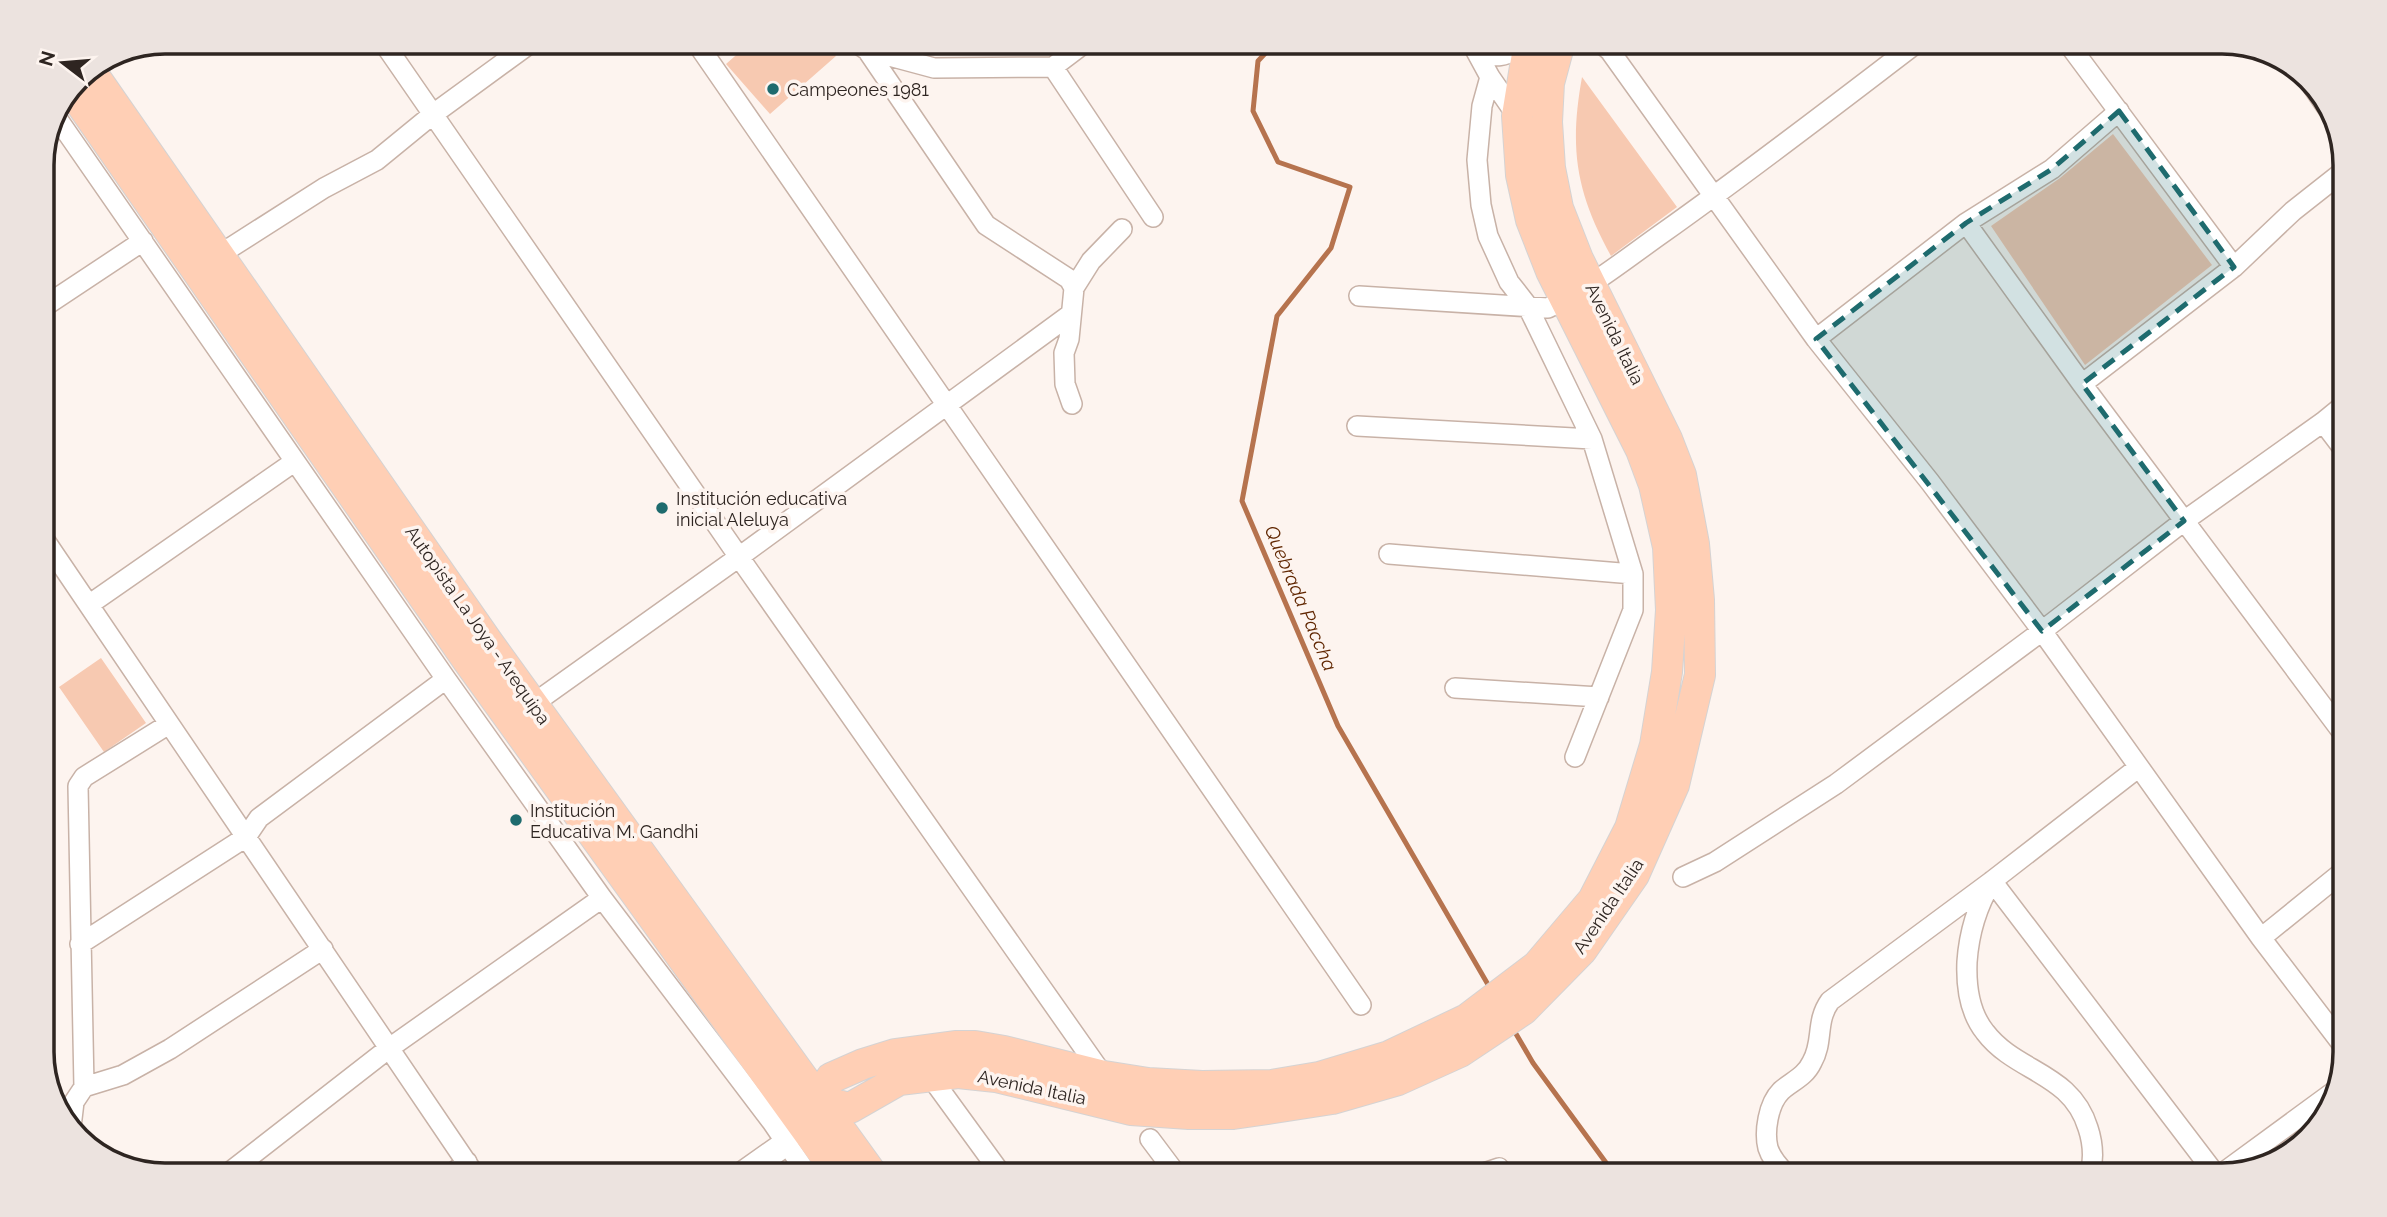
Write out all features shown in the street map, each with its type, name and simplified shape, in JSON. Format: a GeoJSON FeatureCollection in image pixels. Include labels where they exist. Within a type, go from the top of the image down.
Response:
{"type":"FeatureCollection","features":[{"type":"Feature","properties":{"kind":"main road","name":"Avenida Italia"},"geometry":{"type":"LineString","coordinates":[[795,1113],[831,1078],[863,1064],[923,1049],[975,1046],[1104,1076],[1148,1083],[1326,1088],[1467,1018],[1537,966],[1593,900],[1630,828],[1656,745],[1667,672],[1671,610],[1668,547],[1654,485],[1641,450],[1551,271],[1528,209],[1521,175],[1517,116],[1527,54]]}},
{"type":"Feature","properties":{"kind":"main road","name":"Avenida Italia"},"geometry":{"type":"LineString","coordinates":[[795,1113],[850,1108],[899,1080],[958,1073],[996,1077],[1131,1110],[1189,1114],[1233,1114],[1326,1088],[1398,1080],[1460,1052],[1523,1010],[1582,950],[1634,875],[1674,785],[1700,675],[1699,600],[1694,544],[1681,475],[1667,439],[1561,219],[1547,146],[1549,83],[1557,54]]}},
{"type":"Feature","properties":{"kind":"main road","name":"Autopista La Joya - Arequipa"},"geometry":{"type":"LineString","coordinates":[[98,82],[533,704],[795,1113],[858,1163]]}},
{"type":"Feature","properties":{"kind":"main road","name":"Autopista La Joya - Arequipa"},"geometry":{"type":"LineString","coordinates":[[77,98],[468,661],[830,1163]]}},
{"type":"Feature","properties":{"kind":"street"},"geometry":{"type":"LineString","coordinates":[[391,54],[739,557],[1104,1076],[1131,1110]]}},
{"type":"Feature","properties":{"kind":"street"},"geometry":{"type":"LineString","coordinates":[[219,256],[324,188],[377,160],[432,115],[516,54]]}},
{"type":"Feature","properties":{"kind":"street"},"geometry":{"type":"LineString","coordinates":[[704,54],[1361,1005]]}},
{"type":"Feature","properties":{"kind":"street"},"geometry":{"type":"LineString","coordinates":[[867,54],[986,225],[1069,279],[1074,288]]}},
{"type":"Feature","properties":{"kind":"street"},"geometry":{"type":"LineString","coordinates":[[888,54],[934,68],[1053,67],[1070,54]]}},
{"type":"Feature","properties":{"kind":"street"},"geometry":{"type":"LineString","coordinates":[[1478,54],[1490,77],[1517,116]]}},
{"type":"Feature","properties":{"kind":"street"},"geometry":{"type":"LineString","coordinates":[[1486,54],[1490,57],[1503,57],[1509,54]]}},
{"type":"Feature","properties":{"kind":"street"},"geometry":{"type":"LineString","coordinates":[[1616,54],[1713,197],[1816,339],[1930,482],[2042,631],[2261,938],[2333,1032]]}},
{"type":"Feature","properties":{"kind":"street"},"geometry":{"type":"LineString","coordinates":[[1359,296],[1548,308],[1565,300],[1713,197],[1902,54]]}},
{"type":"Feature","properties":{"kind":"street"},"geometry":{"type":"LineString","coordinates":[[2076,54],[2234,267]]}},
{"type":"Feature","properties":{"kind":"street"},"geometry":{"type":"LineString","coordinates":[[1053,67],[1153,217]]}},
{"type":"Feature","properties":{"kind":"street"},"geometry":{"type":"LineString","coordinates":[[1490,77],[1482,106],[1477,160],[1481,205],[1488,236],[1504,272],[1527,305],[1592,439],[1633,574],[1633,610],[1575,757]]}},
{"type":"Feature","properties":{"kind":"street"},"geometry":{"type":"LineString","coordinates":[[1816,339],[1966,223],[2052,169],[2119,111]]}},
{"type":"Feature","properties":{"kind":"street"},"geometry":{"type":"LineString","coordinates":[[62,126],[294,462],[602,898],[795,1113],[785,1144],[758,1163]]}},
{"type":"Feature","properties":{"kind":"street"},"geometry":{"type":"LineString","coordinates":[[2082,384],[2234,267],[2293,211],[2333,179]]}},
{"type":"Feature","properties":{"kind":"street"},"geometry":{"type":"LineString","coordinates":[[1966,223],[2082,384],[2333,720]]}},
{"type":"Feature","properties":{"kind":"street"},"geometry":{"type":"LineString","coordinates":[[1072,404],[1065,384],[1064,353],[1069,339],[1074,288],[1091,261],[1122,229]]}},
{"type":"Feature","properties":{"kind":"street"},"geometry":{"type":"LineString","coordinates":[[54,300],[143,241]]}},
{"type":"Feature","properties":{"kind":"street"},"geometry":{"type":"LineString","coordinates":[[533,704],[739,557],[1071,313]]}},
{"type":"Feature","properties":{"kind":"street"},"geometry":{"type":"LineString","coordinates":[[1683,877],[1715,862],[1836,784],[2042,631],[2184,521],[2333,414]]}},
{"type":"Feature","properties":{"kind":"street"},"geometry":{"type":"LineString","coordinates":[[2323,422],[2333,435]]}},
{"type":"Feature","properties":{"kind":"street"},"geometry":{"type":"LineString","coordinates":[[1357,426],[1592,439]]}},
{"type":"Feature","properties":{"kind":"street"},"geometry":{"type":"LineString","coordinates":[[90,604],[294,462]]}},
{"type":"Feature","properties":{"kind":"street"},"geometry":{"type":"LineString","coordinates":[[54,553],[467,1163]]}},
{"type":"Feature","properties":{"kind":"street"},"geometry":{"type":"LineString","coordinates":[[1389,554],[1633,574]]}},
{"type":"Feature","properties":{"kind":"street"},"geometry":{"type":"LineString","coordinates":[[80,944],[246,836],[259,818],[446,679]]}},
{"type":"Feature","properties":{"kind":"street"},"geometry":{"type":"LineString","coordinates":[[1455,688],[1599,697]]}},
{"type":"Feature","properties":{"kind":"street"},"geometry":{"type":"LineString","coordinates":[[73,1113],[75,1102],[84,1087],[78,786],[83,778],[169,724]]}},
{"type":"Feature","properties":{"kind":"street"},"geometry":{"type":"LineString","coordinates":[[1778,1163],[1768,1150],[1767,1131],[1771,1108],[1779,1092],[1802,1077],[1812,1063],[1819,1045],[1822,1013],[1830,1001],[1992,881],[2139,767]]}},
{"type":"Feature","properties":{"kind":"street"},"geometry":{"type":"LineString","coordinates":[[2261,938],[2333,880]]}},
{"type":"Feature","properties":{"kind":"street"},"geometry":{"type":"LineString","coordinates":[[1992,881],[1980,900],[1968,946],[1970,1006],[1986,1034],[1997,1044],[2049,1077],[2075,1100],[2083,1112],[2092,1139],[2091,1163]]}},
{"type":"Feature","properties":{"kind":"street"},"geometry":{"type":"LineString","coordinates":[[1992,881],[2209,1163]]}},
{"type":"Feature","properties":{"kind":"street"},"geometry":{"type":"LineString","coordinates":[[241,1163],[388,1049],[602,898]]}},
{"type":"Feature","properties":{"kind":"street"},"geometry":{"type":"LineString","coordinates":[[84,1087],[123,1075],[170,1049],[323,949]]}},
{"type":"Feature","properties":{"kind":"street"},"geometry":{"type":"LineString","coordinates":[[930,1076],[993,1163]]}},
{"type":"Feature","properties":{"kind":"street"},"geometry":{"type":"LineString","coordinates":[[2236,1162],[2321,1101]]}},
{"type":"Feature","properties":{"kind":"street"},"geometry":{"type":"LineString","coordinates":[[1150,1139],[1168,1163]]}},
{"type":"Feature","properties":{"kind":"street"},"geometry":{"type":"LineString","coordinates":[[785,1144],[799,1163]]}},
{"type":"Feature","properties":{"kind":"highlighted area"},"geometry":{"type":"Polygon","coordinates":[[[2119,111],[2234,267],[2082,384],[2184,521],[2042,631],[1816,339],[1966,223],[2052,169],[2119,111]]]}},
{"type":"Feature","properties":{"kind":"shaded area","name":"Campeones 1981"},"geometry":{"type":"Polygon","coordinates":[[[737,54],[836,56],[770,114],[726,64],[737,54]]]}},
{"type":"Feature","properties":{"kind":"shaded area"},"geometry":{"type":"Polygon","coordinates":[[[1582,77],[1677,207],[1611,256],[1590,211],[1578,169],[1576,126],[1582,77]]]}},
{"type":"Feature","properties":{"kind":"shaded area"},"geometry":{"type":"Polygon","coordinates":[[[2113,134],[2212,265],[2085,365],[1991,226],[2060,178],[2113,134]]]}},
{"type":"Feature","properties":{"kind":"shaded area"},"geometry":{"type":"Polygon","coordinates":[[[101,658],[146,723],[104,752],[59,687],[101,658]]]}},
{"type":"Feature","properties":{"kind":"waterway","name":"Quebrada Paccha"},"geometry":{"type":"LineString","coordinates":[[1265,54],[1258,61],[1253,111],[1278,162],[1350,187],[1331,248],[1277,316],[1242,501],[1338,726],[1490,988]]}},
{"type":"Feature","properties":{"kind":"waterway","name":"Quebrada Paccha"},"geometry":{"type":"LineString","coordinates":[[1512,1027],[1533,1063],[1606,1163]]}},
{"type":"Feature","properties":{"kind":"place","name":"Campeones 1981"},"geometry":{"type":"Point","coordinates":[773,89]}},
{"type":"Feature","properties":{"kind":"place","name":"Institución educativa inicial Aleluya"},"geometry":{"type":"Point","coordinates":[662,508]}},
{"type":"Feature","properties":{"kind":"place","name":"Institución Educativa M. Gandhi"},"geometry":{"type":"Point","coordinates":[516,820]}}]}
